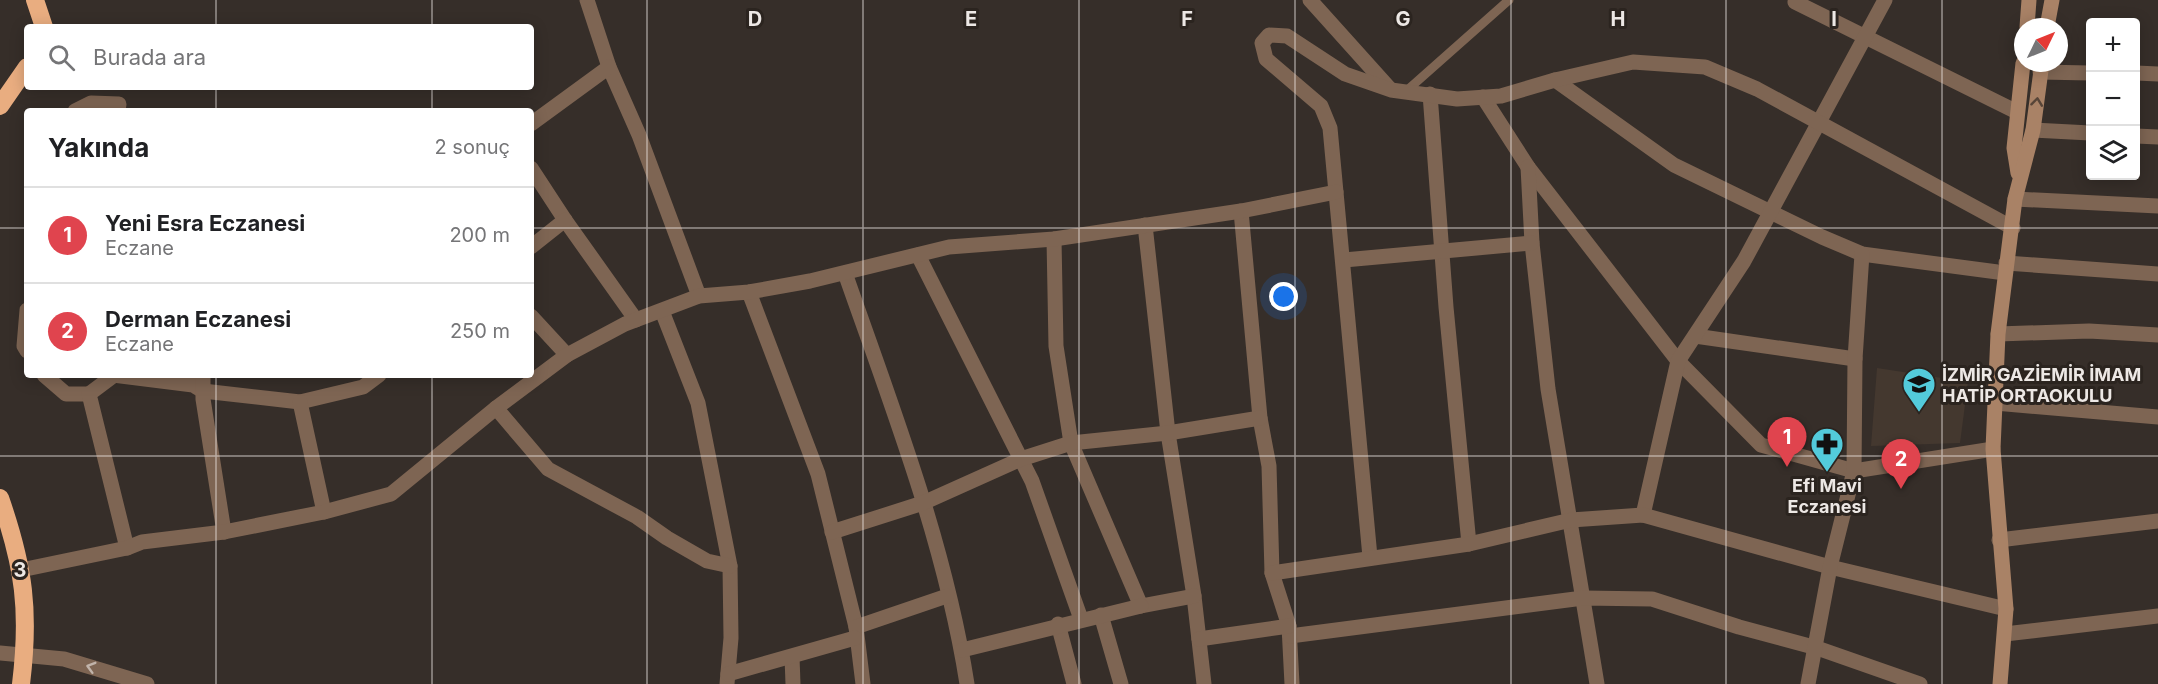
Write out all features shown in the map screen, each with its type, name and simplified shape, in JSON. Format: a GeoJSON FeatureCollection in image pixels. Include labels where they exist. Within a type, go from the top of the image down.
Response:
{"type":"FeatureCollection","features":[{"type":"Feature","properties":{"kind":"highway"},"geometry":{"type":"LineString","coordinates":[[35,1],[43,24]]}},
{"type":"Feature","properties":{"kind":"highway"},"geometry":{"type":"LineString","coordinates":[[0,106],[24,71]]}},
{"type":"Feature","properties":{"kind":"highway"},"geometry":{"type":"LineString","coordinates":[[0,498],[18,549],[26,610],[21,684]]}},
{"type":"Feature","properties":{"kind":"main road"},"geometry":{"type":"LineString","coordinates":[[2028,18],[2029,0]]}},
{"type":"Feature","properties":{"kind":"main road"},"geometry":{"type":"LineString","coordinates":[[2049,18],[2052,0]]}},
{"type":"Feature","properties":{"kind":"main road"},"geometry":{"type":"LineString","coordinates":[[2019,179],[2014,148],[2022,72]]}},
{"type":"Feature","properties":{"kind":"main road"},"geometry":{"type":"LineString","coordinates":[[2000,684],[2006,609],[1993,449],[1998,334],[2015,199],[2033,130],[2040,72]]}},
{"type":"Feature","properties":{"kind":"street"},"geometry":{"type":"LineString","coordinates":[[586,0],[609,67],[639,135],[699,296]]}},
{"type":"Feature","properties":{"kind":"street"},"geometry":{"type":"LineString","coordinates":[[1310,0],[1398,92]]}},
{"type":"Feature","properties":{"kind":"street"},"geometry":{"type":"LineString","coordinates":[[1643,515],[1678,361],[1744,261],[1885,0]]}},
{"type":"Feature","properties":{"kind":"street"},"geometry":{"type":"LineString","coordinates":[[1795,2],[2018,112]]}},
{"type":"Feature","properties":{"kind":"street"},"geometry":{"type":"LineString","coordinates":[[1370,557],[1330,128],[1321,106],[1266,59],[1262,43],[1269,35],[1287,36],[1345,74],[1398,92],[1457,99],[1501,96],[1555,80],[1634,62],[1705,67],[1757,89],[2013,228]]}},
{"type":"Feature","properties":{"kind":"street"},"geometry":{"type":"LineString","coordinates":[[534,122],[609,67]]}},
{"type":"Feature","properties":{"kind":"street"},"geometry":{"type":"LineString","coordinates":[[2068,70],[2086,72]]}},
{"type":"Feature","properties":{"kind":"street"},"geometry":{"type":"LineString","coordinates":[[2140,73],[2158,74]]}},
{"type":"Feature","properties":{"kind":"street"},"geometry":{"type":"LineString","coordinates":[[1555,80],[1674,165],[1770,213],[1862,254],[2005,268],[2158,274]]}},
{"type":"Feature","properties":{"kind":"street"},"geometry":{"type":"LineString","coordinates":[[1430,94],[1444,251],[1446,307],[1469,544]]}},
{"type":"Feature","properties":{"kind":"street"},"geometry":{"type":"LineString","coordinates":[[1483,97],[1528,167],[1678,361],[1761,445],[1854,471],[1993,449]]}},
{"type":"Feature","properties":{"kind":"street"},"geometry":{"type":"LineString","coordinates":[[81,108],[91,103],[119,104],[118,108]]}},
{"type":"Feature","properties":{"kind":"street"},"geometry":{"type":"LineString","coordinates":[[2033,130],[2086,133]]}},
{"type":"Feature","properties":{"kind":"street"},"geometry":{"type":"LineString","coordinates":[[2140,136],[2158,137]]}},
{"type":"Feature","properties":{"kind":"street"},"geometry":{"type":"LineString","coordinates":[[1528,167],[1532,243],[1548,389],[1597,684]]}},
{"type":"Feature","properties":{"kind":"street"},"geometry":{"type":"LineString","coordinates":[[534,173],[564,220],[636,320]]}},
{"type":"Feature","properties":{"kind":"street"},"geometry":{"type":"LineString","coordinates":[[21,570],[127,548],[142,542],[224,532],[324,512],[391,494],[496,408],[567,355],[636,320],[699,296],[749,292],[845,273],[949,247],[1054,239],[1241,211],[1336,192]]}},
{"type":"Feature","properties":{"kind":"street"},"geometry":{"type":"LineString","coordinates":[[2015,199],[2158,206]]}},
{"type":"Feature","properties":{"kind":"street"},"geometry":{"type":"LineString","coordinates":[[1241,211],[1260,418],[1269,466],[1272,573],[1289,631],[1292,684]]}},
{"type":"Feature","properties":{"kind":"street"},"geometry":{"type":"LineString","coordinates":[[534,245],[564,220]]}},
{"type":"Feature","properties":{"kind":"street"},"geometry":{"type":"LineString","coordinates":[[1145,225],[1168,433],[1194,596],[1204,684]]}},
{"type":"Feature","properties":{"kind":"street"},"geometry":{"type":"LineString","coordinates":[[1054,239],[1056,346],[1071,443],[1140,606]]}},
{"type":"Feature","properties":{"kind":"street"},"geometry":{"type":"LineString","coordinates":[[1344,260],[1532,243]]}},
{"type":"Feature","properties":{"kind":"street"},"geometry":{"type":"LineString","coordinates":[[1808,684],[1830,567],[1854,471],[1855,359],[1862,254]]}},
{"type":"Feature","properties":{"kind":"street"},"geometry":{"type":"LineString","coordinates":[[918,255],[1032,481],[1081,619]]}},
{"type":"Feature","properties":{"kind":"street"},"geometry":{"type":"LineString","coordinates":[[845,273],[923,503],[962,650],[967,684]]}},
{"type":"Feature","properties":{"kind":"street"},"geometry":{"type":"LineString","coordinates":[[749,292],[818,474],[855,633],[863,684]]}},
{"type":"Feature","properties":{"kind":"street"},"geometry":{"type":"LineString","coordinates":[[662,311],[698,403],[730,566],[727,679],[792,657],[947,596]]}},
{"type":"Feature","properties":{"kind":"street"},"geometry":{"type":"LineString","coordinates":[[534,319],[567,355]]}},
{"type":"Feature","properties":{"kind":"street"},"geometry":{"type":"LineString","coordinates":[[1998,334],[2090,331],[2158,335]]}},
{"type":"Feature","properties":{"kind":"street"},"geometry":{"type":"LineString","coordinates":[[1695,336],[1855,359]]}},
{"type":"Feature","properties":{"kind":"street"},"geometry":{"type":"LineString","coordinates":[[47,378],[66,394],[89,394],[110,378]]}},
{"type":"Feature","properties":{"kind":"street"},"geometry":{"type":"LineString","coordinates":[[131,378],[193,385],[202,391],[300,402],[363,387],[375,378]]}},
{"type":"Feature","properties":{"kind":"street"},"geometry":{"type":"LineString","coordinates":[[203,378],[202,391],[224,532]]}},
{"type":"Feature","properties":{"kind":"street"},"geometry":{"type":"LineString","coordinates":[[89,394],[127,548]]}},
{"type":"Feature","properties":{"kind":"street"},"geometry":{"type":"LineString","coordinates":[[300,402],[324,512]]}},
{"type":"Feature","properties":{"kind":"street"},"geometry":{"type":"LineString","coordinates":[[1995,403],[2158,417]]}},
{"type":"Feature","properties":{"kind":"street"},"geometry":{"type":"LineString","coordinates":[[496,408],[548,469],[637,517],[667,538],[707,561],[730,566]]}},
{"type":"Feature","properties":{"kind":"street"},"geometry":{"type":"LineString","coordinates":[[832,532],[923,503],[1021,459],[1071,443],[1168,433],[1260,418]]}},
{"type":"Feature","properties":{"kind":"street"},"geometry":{"type":"LineString","coordinates":[[1272,573],[1469,544],[1571,520],[1643,515],[1830,567],[2006,609]]}},
{"type":"Feature","properties":{"kind":"street"},"geometry":{"type":"LineString","coordinates":[[1999,540],[2158,521]]}},
{"type":"Feature","properties":{"kind":"street"},"geometry":{"type":"LineString","coordinates":[[962,650],[1058,624],[1194,596]]}},
{"type":"Feature","properties":{"kind":"street"},"geometry":{"type":"LineString","coordinates":[[1199,639],[1583,598],[1652,598],[1739,627],[1816,648],[1920,684]]}},
{"type":"Feature","properties":{"kind":"street"},"geometry":{"type":"LineString","coordinates":[[1101,615],[1121,684]]}},
{"type":"Feature","properties":{"kind":"street"},"geometry":{"type":"LineString","coordinates":[[2004,634],[2158,616]]}},
{"type":"Feature","properties":{"kind":"street"},"geometry":{"type":"LineString","coordinates":[[1058,624],[1074,684]]}},
{"type":"Feature","properties":{"kind":"street"},"geometry":{"type":"LineString","coordinates":[[0,653],[64,659],[147,684]]}},
{"type":"Feature","properties":{"kind":"street"},"geometry":{"type":"LineString","coordinates":[[792,657],[793,684]]}},
{"type":"Feature","properties":{"kind":"lane"},"geometry":{"type":"LineString","coordinates":[[1398,92],[1509,0]]}},
{"type":"Feature","properties":{"kind":"shaded area","name":"İZMİR GAZİEMİR İMAM HATİP ORTAOKULU"},"geometry":{"type":"Polygon","coordinates":[[[1877,368],[1968,382],[1960,443],[1871,446],[1877,368]]]}},
{"type":"Feature","properties":{"kind":"place","name":"İZMİR GAZİEMİR İMAM HATİP ORTAOKULU"},"geometry":{"type":"Point","coordinates":[1919,413]}},
{"type":"Feature","properties":{"kind":"place","name":"Yeni Esra Eczanesi"},"geometry":{"type":"Point","coordinates":[1787,467]}},
{"type":"Feature","properties":{"kind":"place","name":"Efi Mavi Eczanesi"},"geometry":{"type":"Point","coordinates":[1827,473]}},
{"type":"Feature","properties":{"kind":"place","name":"Derman Eczanesi"},"geometry":{"type":"Point","coordinates":[1901,489]}}]}
